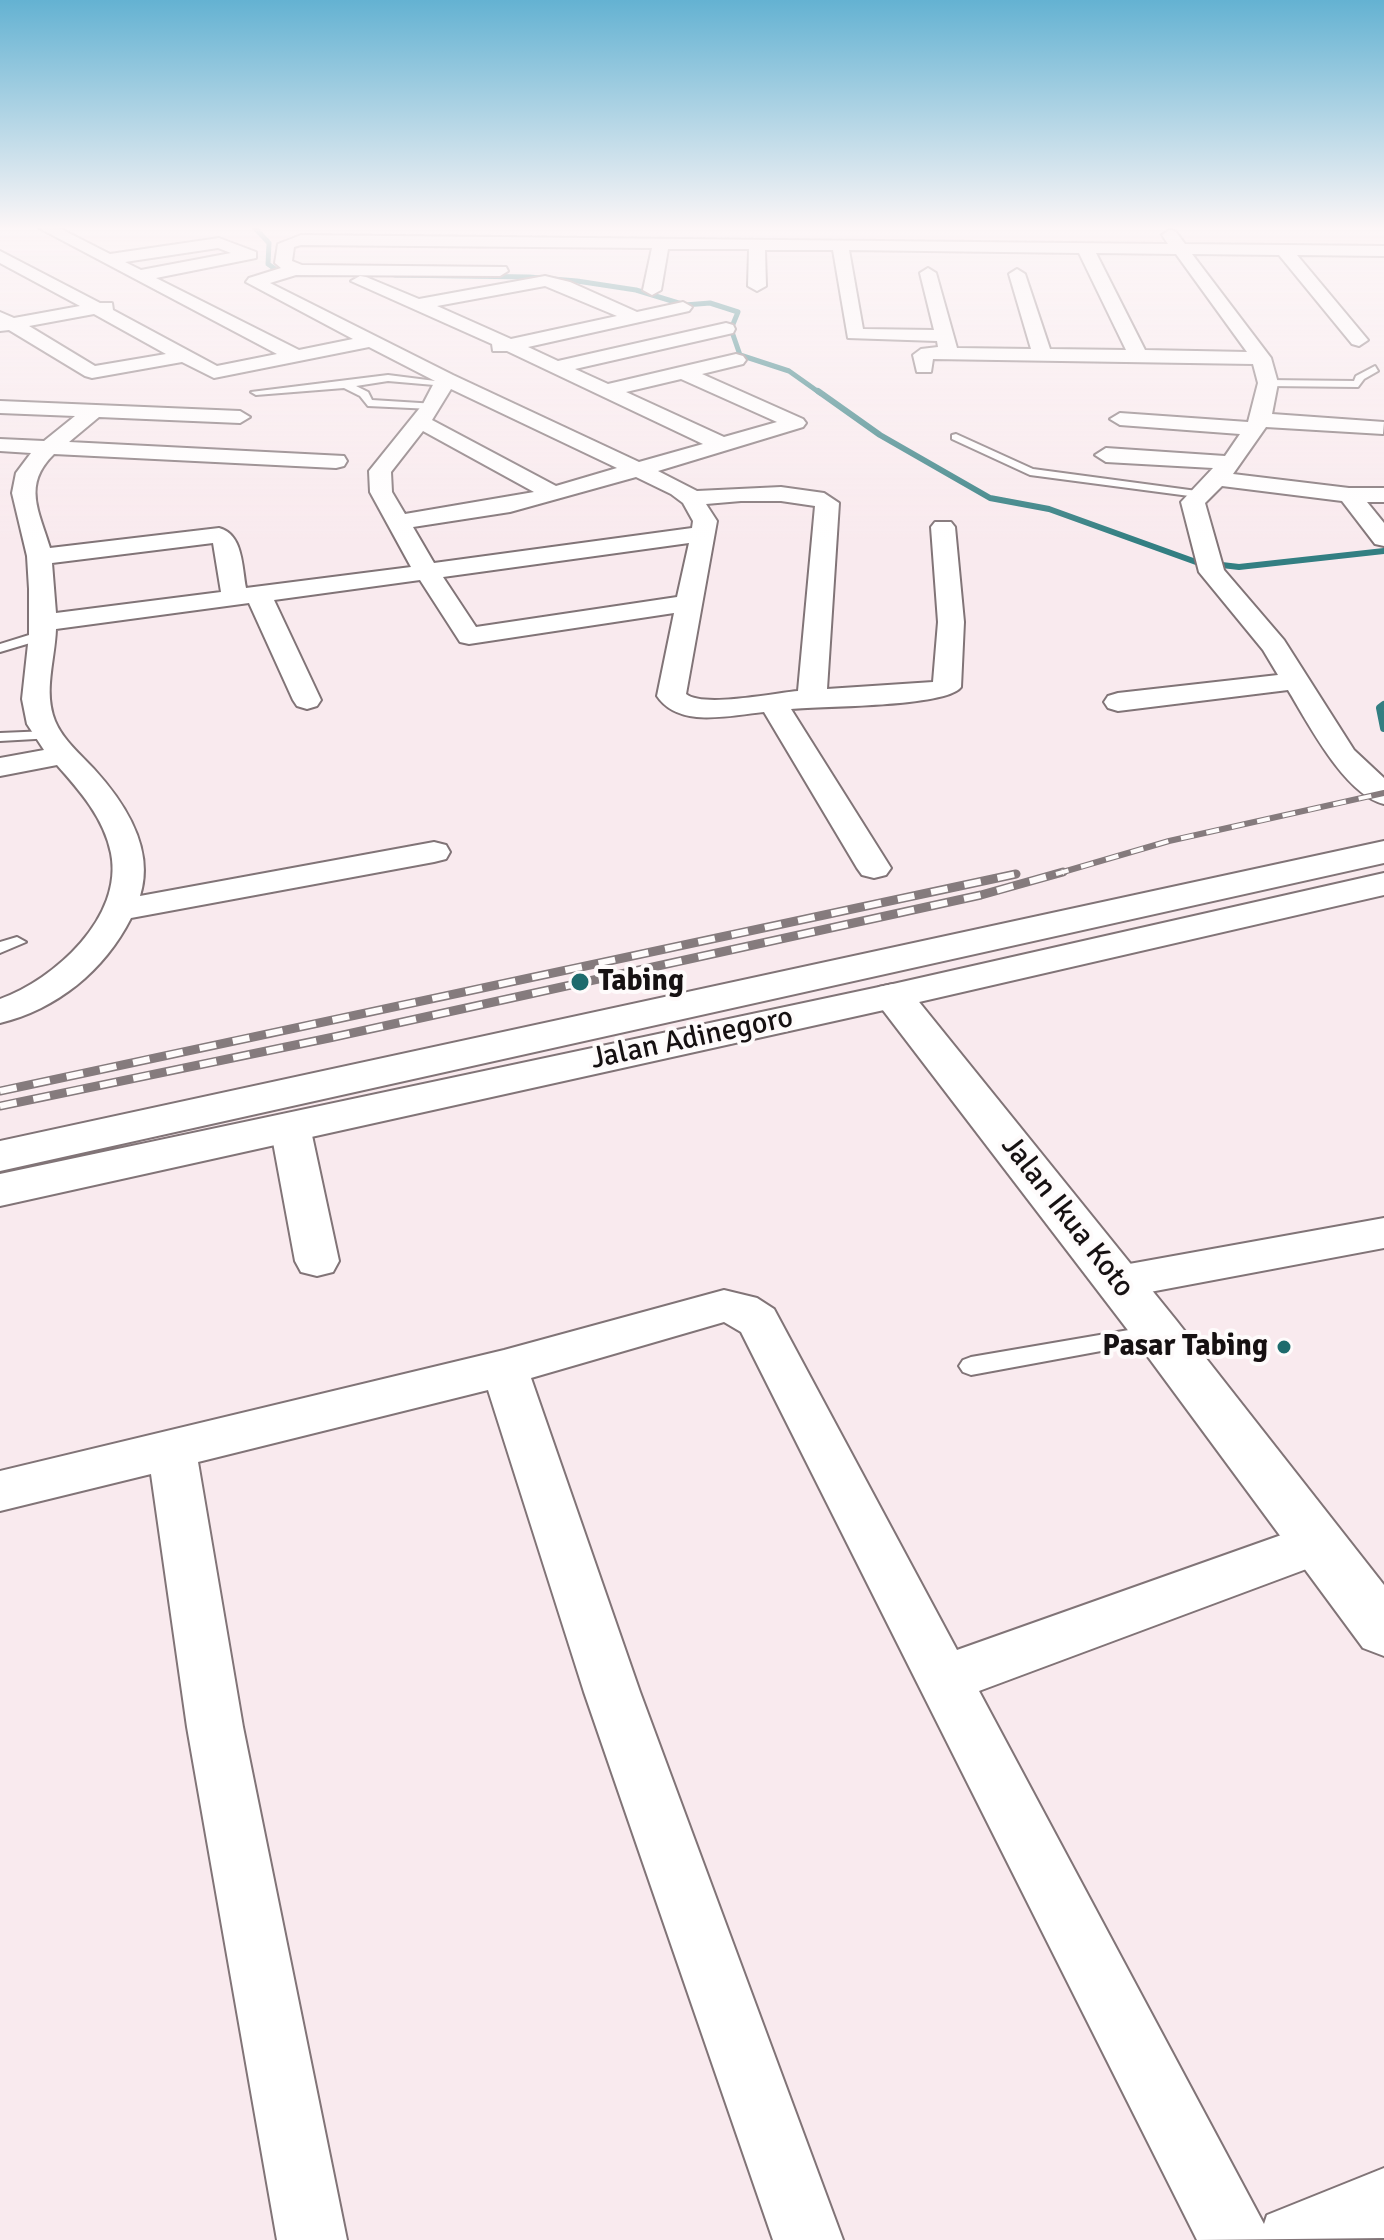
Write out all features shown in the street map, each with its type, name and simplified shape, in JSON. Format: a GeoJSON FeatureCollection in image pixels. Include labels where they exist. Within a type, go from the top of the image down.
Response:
{"type":"FeatureCollection","features":[{"type":"Feature","properties":{"kind":"main road","name":"Jalan Adinegoro"},"geometry":{"type":"LineString","coordinates":[[0,1156],[1384,852]]}},
{"type":"Feature","properties":{"kind":"main road","name":"Jalan Adinegoro"},"geometry":{"type":"LineString","coordinates":[[0,1190],[893,996],[1384,884]]}},
{"type":"Feature","properties":{"kind":"main road","name":"Jalan Ikua Koto"},"geometry":{"type":"LineString","coordinates":[[893,996],[1158,1333],[1384,1630]]}},
{"type":"Feature","properties":{"kind":"street"},"geometry":{"type":"LineString","coordinates":[[23,333],[98,373],[181,357]]}},
{"type":"Feature","properties":{"kind":"street"},"geometry":{"type":"LineString","coordinates":[[137,333],[209,370],[223,372],[373,341]]}},
{"type":"Feature","properties":{"kind":"street"},"geometry":{"type":"LineString","coordinates":[[249,333],[298,357]]}},
{"type":"Feature","properties":{"kind":"street"},"geometry":{"type":"LineString","coordinates":[[357,333],[421,364],[447,373],[679,489],[692,499],[705,521],[671,696],[681,705],[706,709],[812,698],[931,692],[947,687],[952,637],[943,527]]}},
{"type":"Feature","properties":{"kind":"street"},"geometry":{"type":"LineString","coordinates":[[481,333],[725,446]]}},
{"type":"Feature","properties":{"kind":"street"},"geometry":{"type":"LineString","coordinates":[[478,351],[566,333]]}},
{"type":"Feature","properties":{"kind":"street"},"geometry":{"type":"LineString","coordinates":[[557,367],[710,333]]}},
{"type":"Feature","properties":{"kind":"street"},"geometry":{"type":"LineString","coordinates":[[855,333],[1042,355],[1261,358]]}},
{"type":"Feature","properties":{"kind":"street"},"geometry":{"type":"LineString","coordinates":[[944,333],[947,344]]}},
{"type":"Feature","properties":{"kind":"street"},"geometry":{"type":"LineString","coordinates":[[1035,333],[1042,355]]}},
{"type":"Feature","properties":{"kind":"street"},"geometry":{"type":"LineString","coordinates":[[1125,333],[1138,356]]}},
{"type":"Feature","properties":{"kind":"street"},"geometry":{"type":"LineString","coordinates":[[1243,333],[1261,358],[1268,383],[1256,424],[1223,470],[1197,494],[1193,510],[1209,565],[1274,646],[1343,756],[1384,795]]}},
{"type":"Feature","properties":{"kind":"street"},"geometry":{"type":"LineString","coordinates":[[1354,333],[1359,340]]}},
{"type":"Feature","properties":{"kind":"street"},"geometry":{"type":"LineString","coordinates":[[924,368],[924,354],[947,344]]}},
{"type":"Feature","properties":{"kind":"street"},"geometry":{"type":"LineString","coordinates":[[608,390],[736,360]]}},
{"type":"Feature","properties":{"kind":"street"},"geometry":{"type":"LineString","coordinates":[[447,373],[380,471],[381,492],[465,633],[472,636],[689,603]]}},
{"type":"Feature","properties":{"kind":"street"},"geometry":{"type":"LineString","coordinates":[[400,522],[510,505],[554,494],[796,423],[684,373]]}},
{"type":"Feature","properties":{"kind":"street"},"geometry":{"type":"LineString","coordinates":[[0,407],[240,417]]}},
{"type":"Feature","properties":{"kind":"street"},"geometry":{"type":"LineString","coordinates":[[419,411],[554,494]]}},
{"type":"Feature","properties":{"kind":"street"},"geometry":{"type":"LineString","coordinates":[[0,1012],[35,998],[64,978],[92,949],[121,910],[129,868],[124,839],[105,802],[56,745],[41,721],[34,696],[43,629],[39,557],[12,495],[27,471],[50,447],[93,412]]}},
{"type":"Feature","properties":{"kind":"street"},"geometry":{"type":"LineString","coordinates":[[1120,419],[1383,428]]}},
{"type":"Feature","properties":{"kind":"street"},"geometry":{"type":"LineString","coordinates":[[0,445],[336,461]]}},
{"type":"Feature","properties":{"kind":"street"},"geometry":{"type":"LineString","coordinates":[[1106,455],[1223,470],[1349,495],[1384,495]]}},
{"type":"Feature","properties":{"kind":"street"},"geometry":{"type":"LineString","coordinates":[[380,471],[405,485]]}},
{"type":"Feature","properties":{"kind":"street"},"geometry":{"type":"LineString","coordinates":[[692,499],[739,493],[815,498],[827,503],[812,698]]}},
{"type":"Feature","properties":{"kind":"street"},"geometry":{"type":"LineString","coordinates":[[1349,495],[1384,539]]}},
{"type":"Feature","properties":{"kind":"street"},"geometry":{"type":"LineString","coordinates":[[429,499],[454,512]]}},
{"type":"Feature","properties":{"kind":"street"},"geometry":{"type":"LineString","coordinates":[[43,629],[246,596],[703,534]]}},
{"type":"Feature","properties":{"kind":"street"},"geometry":{"type":"LineString","coordinates":[[39,557],[219,535],[224,539],[246,596],[307,700]]}},
{"type":"Feature","properties":{"kind":"street"},"geometry":{"type":"LineString","coordinates":[[1118,702],[1297,681]]}},
{"type":"Feature","properties":{"kind":"street"},"geometry":{"type":"LineString","coordinates":[[773,702],[874,868]]}},
{"type":"Feature","properties":{"kind":"street"},"geometry":{"type":"LineString","coordinates":[[0,767],[56,745]]}},
{"type":"Feature","properties":{"kind":"street"},"geometry":{"type":"LineString","coordinates":[[121,910],[434,852]]}},
{"type":"Feature","properties":{"kind":"street"},"geometry":{"type":"LineString","coordinates":[[290,1126],[317,1261]]}},
{"type":"Feature","properties":{"kind":"street"},"geometry":{"type":"LineString","coordinates":[[1118,1282],[1384,1233]]}},
{"type":"Feature","properties":{"kind":"street"},"geometry":{"type":"LineString","coordinates":[[0,1491],[504,1368],[709,1308],[727,1304],[740,1306],[758,1321],[1235,2240]]}},
{"type":"Feature","properties":{"kind":"street"},"geometry":{"type":"LineString","coordinates":[[504,1368],[612,1692],[808,2240]]}},
{"type":"Feature","properties":{"kind":"street"},"geometry":{"type":"LineString","coordinates":[[172,1451],[215,1727],[312,2240]]}},
{"type":"Feature","properties":{"kind":"street"},"geometry":{"type":"LineString","coordinates":[[944,1679],[1318,1543]]}},
{"type":"Feature","properties":{"kind":"street"},"geometry":{"type":"LineString","coordinates":[[1292,2240],[1384,2203]]}},
{"type":"Feature","properties":{"kind":"lane"},"geometry":{"type":"LineString","coordinates":[[1268,383],[1358,384],[1360,378],[1375,369]]}},
{"type":"Feature","properties":{"kind":"lane"},"geometry":{"type":"LineString","coordinates":[[256,392],[447,373]]}},
{"type":"Feature","properties":{"kind":"lane"},"geometry":{"type":"LineString","coordinates":[[345,385],[364,394],[368,403],[419,411]]}},
{"type":"Feature","properties":{"kind":"lane"},"geometry":{"type":"LineString","coordinates":[[956,437],[1030,472],[1197,494]]}},
{"type":"Feature","properties":{"kind":"lane"},"geometry":{"type":"LineString","coordinates":[[0,648],[43,629]]}},
{"type":"Feature","properties":{"kind":"lane"},"geometry":{"type":"LineString","coordinates":[[0,737],[56,745]]}},
{"type":"Feature","properties":{"kind":"lane"},"geometry":{"type":"LineString","coordinates":[[971,1366],[1158,1333]]}},
{"type":"Feature","properties":{"kind":"waterway"},"geometry":{"type":"LineString","coordinates":[[732,333],[740,355],[789,371],[820,393]]}},
{"type":"Feature","properties":{"kind":"waterway"},"geometry":{"type":"LineString","coordinates":[[818,391],[880,435],[990,498],[1049,509],[1196,562],[1239,567],[1384,551]]}},
{"type":"Feature","properties":{"kind":"waterway"},"geometry":{"type":"LineString","coordinates":[[1384,705],[1380,708],[1384,728]]}},
{"type":"Feature","properties":{"kind":"railway"},"geometry":{"type":"LineString","coordinates":[[1059,873],[1169,841],[1384,793]]}},
{"type":"Feature","properties":{"kind":"railway"},"geometry":{"type":"LineString","coordinates":[[0,1106],[334,1037],[981,895],[1059,873]]}},
{"type":"Feature","properties":{"kind":"railway"},"geometry":{"type":"LineString","coordinates":[[0,1091],[1016,874]]}},
{"type":"Feature","properties":{"kind":"place","name":"Tabing"},"geometry":{"type":"Point","coordinates":[580,982]}},
{"type":"Feature","properties":{"kind":"place","name":"Pasar Tabing"},"geometry":{"type":"Point","coordinates":[1284,1347]}}]}
